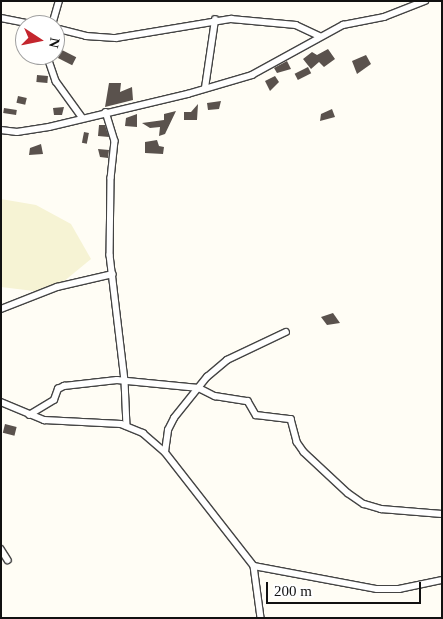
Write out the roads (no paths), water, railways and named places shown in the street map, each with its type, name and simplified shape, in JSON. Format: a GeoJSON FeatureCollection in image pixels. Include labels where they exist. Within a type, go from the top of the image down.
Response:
{"type":"FeatureCollection","features":[{"type":"Feature","properties":{"kind":"street"},"geometry":{"type":"LineString","coordinates":[[55,15],[59,1]]}},
{"type":"Feature","properties":{"kind":"street"},"geometry":{"type":"LineString","coordinates":[[1,130],[28,131],[252,75],[343,25],[384,17],[425,1]]}},
{"type":"Feature","properties":{"kind":"street"},"geometry":{"type":"LineString","coordinates":[[1,18],[15,21]]}},
{"type":"Feature","properties":{"kind":"street"},"geometry":{"type":"LineString","coordinates":[[65,31],[86,36],[116,38],[215,20],[283,22],[306,28],[320,36]]}},
{"type":"Feature","properties":{"kind":"street"},"geometry":{"type":"LineString","coordinates":[[205,88],[215,20]]}},
{"type":"Feature","properties":{"kind":"street"},"geometry":{"type":"LineString","coordinates":[[50,65],[56,81],[82,117]]}},
{"type":"Feature","properties":{"kind":"street"},"geometry":{"type":"LineString","coordinates":[[106,112],[115,141],[111,178],[113,274],[125,380],[127,426]]}},
{"type":"Feature","properties":{"kind":"street"},"geometry":{"type":"LineString","coordinates":[[1,309],[57,287],[113,274]]}},
{"type":"Feature","properties":{"kind":"street"},"geometry":{"type":"LineString","coordinates":[[165,452],[168,430],[174,418],[199,388],[227,360],[286,332]]}},
{"type":"Feature","properties":{"kind":"street"},"geometry":{"type":"LineString","coordinates":[[29,416],[54,400],[60,386],[125,380],[199,388],[215,396],[248,401],[256,415],[291,419],[297,442],[304,452],[348,493],[364,504],[381,508],[442,514]]}},
{"type":"Feature","properties":{"kind":"street"},"geometry":{"type":"LineString","coordinates":[[1,402],[29,416],[57,422],[127,426],[143,433],[165,452],[254,566],[261,618]]}},
{"type":"Feature","properties":{"kind":"street"},"geometry":{"type":"LineString","coordinates":[[1,549],[8,560]]}},
{"type":"Feature","properties":{"kind":"street"},"geometry":{"type":"LineString","coordinates":[[254,566],[378,589],[400,589],[442,580]]}}]}
